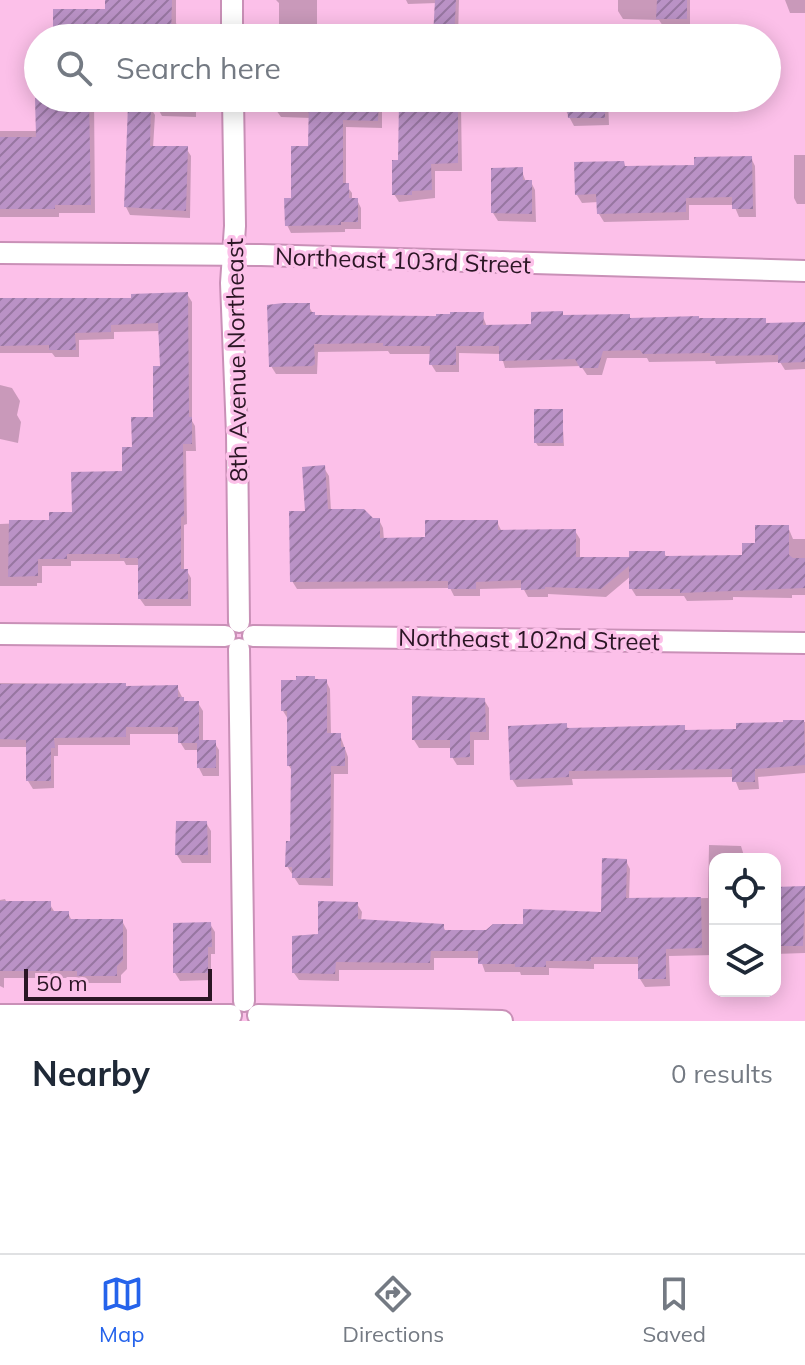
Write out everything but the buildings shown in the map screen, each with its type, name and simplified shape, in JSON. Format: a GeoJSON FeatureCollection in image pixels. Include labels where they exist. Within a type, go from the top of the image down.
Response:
{"type":"FeatureCollection","features":[{"type":"Feature","properties":{"kind":"street"},"geometry":{"type":"LineString","coordinates":[[232,0],[232,24]]}},
{"type":"Feature","properties":{"kind":"street","name":"8th Avenue Northeast"},"geometry":{"type":"LineString","coordinates":[[233,112],[231,283],[237,434],[244,1015]]}},
{"type":"Feature","properties":{"kind":"street","name":"Northeast 103rd Street"},"geometry":{"type":"LineString","coordinates":[[0,253],[233,255],[805,271]]}},
{"type":"Feature","properties":{"kind":"street","name":"Northeast 102nd Street"},"geometry":{"type":"LineString","coordinates":[[0,634],[805,643]]}},
{"type":"Feature","properties":{"kind":"street"},"geometry":{"type":"LineString","coordinates":[[0,1015],[244,1015],[502,1021]]}}]}
